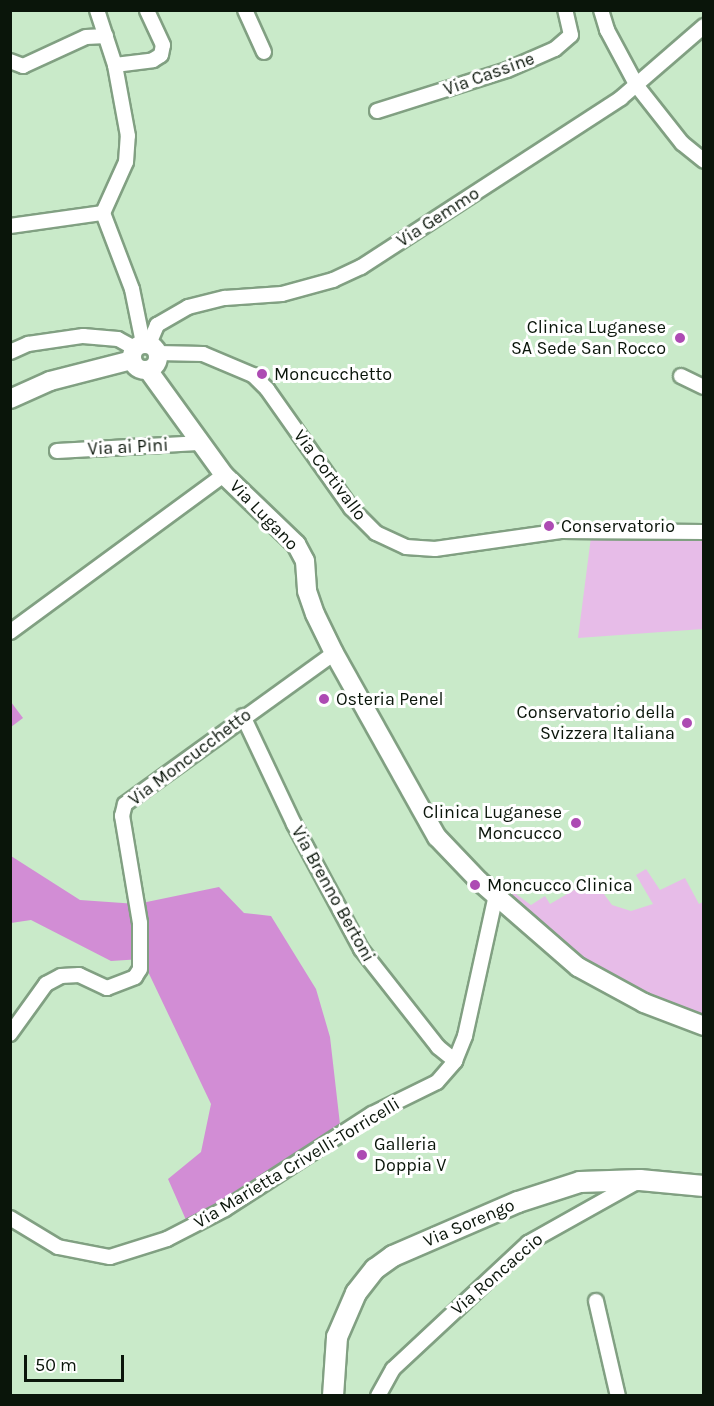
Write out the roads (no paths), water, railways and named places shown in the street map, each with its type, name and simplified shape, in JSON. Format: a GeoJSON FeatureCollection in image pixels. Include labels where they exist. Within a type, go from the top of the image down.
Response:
{"type":"FeatureCollection","features":[{"type":"Feature","properties":{"kind":"main road","name":"Via Sorengo"},"geometry":{"type":"LineString","coordinates":[[333,1395],[337,1337],[356,1293],[375,1269],[393,1256],[518,1202],[580,1182],[640,1180],[704,1186]]}},
{"type":"Feature","properties":{"kind":"street"},"geometry":{"type":"LineString","coordinates":[[97,10],[115,66],[128,136],[126,162],[103,213],[132,290],[143,350]]}},
{"type":"Feature","properties":{"kind":"street"},"geometry":{"type":"LineString","coordinates":[[115,66],[153,60],[161,55],[163,45],[147,10]]}},
{"type":"Feature","properties":{"kind":"street"},"geometry":{"type":"LineString","coordinates":[[245,10],[264,52]]}},
{"type":"Feature","properties":{"kind":"street","name":"Via Cassine"},"geometry":{"type":"LineString","coordinates":[[377,111],[507,70],[555,49],[572,35],[565,10]]}},
{"type":"Feature","properties":{"kind":"street"},"geometry":{"type":"LineString","coordinates":[[601,10],[607,30],[637,86],[682,143],[704,161]]}},
{"type":"Feature","properties":{"kind":"street","name":"Via Gemmo"},"geometry":{"type":"LineString","coordinates":[[143,350],[157,325],[188,307],[225,298],[282,294],[333,280],[361,267],[637,86],[704,26]]}},
{"type":"Feature","properties":{"kind":"street"},"geometry":{"type":"LineString","coordinates":[[10,61],[23,66],[86,37],[106,36]]}},
{"type":"Feature","properties":{"kind":"street"},"geometry":{"type":"LineString","coordinates":[[10,226],[103,213]]}},
{"type":"Feature","properties":{"kind":"street"},"geometry":{"type":"LineString","coordinates":[[10,352],[28,344],[83,336],[118,339],[143,350]]}},
{"type":"Feature","properties":{"kind":"street","name":"Via Lugano"},"geometry":{"type":"LineString","coordinates":[[143,350],[155,365],[148,370],[198,443],[224,475],[296,544],[305,561],[307,591],[334,653],[437,837],[496,895],[578,967],[644,1003],[704,1026]]}},
{"type":"Feature","properties":{"kind":"street","name":"Via Cortivallo"},"geometry":{"type":"LineString","coordinates":[[10,399],[50,381],[143,350],[203,354],[253,375],[267,389],[351,508],[376,533],[406,548],[435,549],[561,531],[704,532]]}},
{"type":"Feature","properties":{"kind":"street"},"geometry":{"type":"LineString","coordinates":[[681,376],[704,387]]}},
{"type":"Feature","properties":{"kind":"street","name":"Via ai Pini"},"geometry":{"type":"LineString","coordinates":[[57,451],[198,443]]}},
{"type":"Feature","properties":{"kind":"street","name":"Via Lugano"},"geometry":{"type":"LineString","coordinates":[[10,632],[224,475]]}},
{"type":"Feature","properties":{"kind":"street","name":"Via Moncucchetto"},"geometry":{"type":"LineString","coordinates":[[10,1034],[46,984],[61,976],[79,975],[107,987],[135,977],[142,959],[133,870],[122,816],[125,804],[243,716],[334,653]]}},
{"type":"Feature","properties":{"kind":"street","name":"Via Brenno Bertoni"},"geometry":{"type":"LineString","coordinates":[[243,716],[294,824],[361,949],[438,1047],[455,1061]]}},
{"type":"Feature","properties":{"kind":"street"},"geometry":{"type":"LineString","coordinates":[[455,1061],[465,1036],[496,895]]}},
{"type":"Feature","properties":{"kind":"street","name":"Via Marietta Crivelli-Torricelli"},"geometry":{"type":"LineString","coordinates":[[10,1218],[28,1231],[58,1247],[110,1257],[168,1239],[225,1209],[372,1114],[437,1082],[455,1061]]}},
{"type":"Feature","properties":{"kind":"street","name":"Via Roncaccio"},"geometry":{"type":"LineString","coordinates":[[378,1395],[393,1370],[528,1243],[640,1180]]}},
{"type":"Feature","properties":{"kind":"street"},"geometry":{"type":"LineString","coordinates":[[596,1301],[618,1395]]}},
{"type":"Feature","properties":{"kind":"place","name":"Clinica Luganese SA Sede San Rocco"},"geometry":{"type":"Point","coordinates":[680,338]}},
{"type":"Feature","properties":{"kind":"place","name":"Moncucchetto"},"geometry":{"type":"Point","coordinates":[262,374]}},
{"type":"Feature","properties":{"kind":"place","name":"Conservatorio"},"geometry":{"type":"Point","coordinates":[549,526]}},
{"type":"Feature","properties":{"kind":"place","name":"Osteria Penel"},"geometry":{"type":"Point","coordinates":[324,699]}},
{"type":"Feature","properties":{"kind":"place","name":"Conservatorio della Svizzera Italiana"},"geometry":{"type":"Point","coordinates":[687,723]}},
{"type":"Feature","properties":{"kind":"place","name":"Clinica Luganese Moncucco"},"geometry":{"type":"Point","coordinates":[576,823]}},
{"type":"Feature","properties":{"kind":"place","name":"Moncucco Clinica"},"geometry":{"type":"Point","coordinates":[475,885]}},
{"type":"Feature","properties":{"kind":"place","name":"Galleria Doppia V"},"geometry":{"type":"Point","coordinates":[362,1155]}}]}
